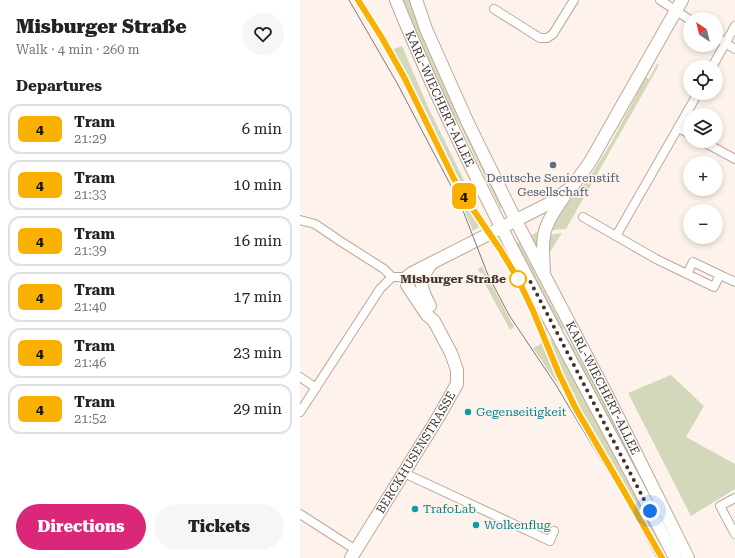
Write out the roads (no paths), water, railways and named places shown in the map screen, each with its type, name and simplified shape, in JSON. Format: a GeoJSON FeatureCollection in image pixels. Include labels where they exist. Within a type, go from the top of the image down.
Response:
{"type":"FeatureCollection","features":[{"type":"Feature","properties":{"kind":"main road","name":"KARL-WIECHERT-ALLEE"},"geometry":{"type":"LineString","coordinates":[[396,0],[434,89],[502,228],[675,558]]}},
{"type":"Feature","properties":{"kind":"main road","name":"KARL-WIECHERT-ALLEE"},"geometry":{"type":"LineString","coordinates":[[416,0],[426,29],[447,77],[516,221],[607,395],[688,558]]}},
{"type":"Feature","properties":{"kind":"main road"},"geometry":{"type":"LineString","coordinates":[[545,276],[542,246],[544,232],[552,215],[590,162],[682,0]]}},
{"type":"Feature","properties":{"kind":"main road"},"geometry":{"type":"LineString","coordinates":[[407,278],[412,273],[548,204],[572,186]]}},
{"type":"Feature","properties":{"kind":"main road","name":"BERCKHUSENSTRASSE"},"geometry":{"type":"LineString","coordinates":[[431,264],[423,275],[421,286],[433,312],[434,322]]}},
{"type":"Feature","properties":{"kind":"main road","name":"BERCKHUSENSTRASSE"},"geometry":{"type":"LineString","coordinates":[[353,554],[440,416],[457,384],[458,376],[454,359],[434,322],[427,315],[417,297],[407,285],[407,278]]}},
{"type":"Feature","properties":{"kind":"street"},"geometry":{"type":"LineString","coordinates":[[494,9],[540,38],[547,38],[553,34],[574,0]]}},
{"type":"Feature","properties":{"kind":"street"},"geometry":{"type":"LineString","coordinates":[[660,0],[683,16]]}},
{"type":"Feature","properties":{"kind":"street"},"geometry":{"type":"LineString","coordinates":[[716,60],[735,26]]}},
{"type":"Feature","properties":{"kind":"street"},"geometry":{"type":"LineString","coordinates":[[723,41],[735,49]]}},
{"type":"Feature","properties":{"kind":"street"},"geometry":{"type":"LineString","coordinates":[[616,236],[694,100]]}},
{"type":"Feature","properties":{"kind":"street"},"geometry":{"type":"LineString","coordinates":[[678,128],[683,130]]}},
{"type":"Feature","properties":{"kind":"street"},"geometry":{"type":"LineString","coordinates":[[715,148],[735,159]]}},
{"type":"Feature","properties":{"kind":"street"},"geometry":{"type":"LineString","coordinates":[[583,217],[656,259],[714,287],[720,275]]}},
{"type":"Feature","properties":{"kind":"street"},"geometry":{"type":"LineString","coordinates":[[300,220],[315,224],[384,269],[392,277],[407,278]]}},
{"type":"Feature","properties":{"kind":"street"},"geometry":{"type":"LineString","coordinates":[[687,274],[693,262],[735,282]]}},
{"type":"Feature","properties":{"kind":"street"},"geometry":{"type":"LineString","coordinates":[[300,412],[380,289],[392,277]]}},
{"type":"Feature","properties":{"kind":"street"},"geometry":{"type":"LineString","coordinates":[[300,377],[316,388]]}},
{"type":"Feature","properties":{"kind":"street"},"geometry":{"type":"LineString","coordinates":[[404,473],[550,541],[554,532]]}},
{"type":"Feature","properties":{"kind":"street"},"geometry":{"type":"LineString","coordinates":[[735,498],[720,506],[735,534]]}},
{"type":"Feature","properties":{"kind":"street"},"geometry":{"type":"LineString","coordinates":[[300,514],[353,554]]}},
{"type":"Feature","properties":{"kind":"tram line"},"geometry":{"type":"LineString","coordinates":[[349,0],[397,83],[460,203],[488,275],[509,315],[556,385],[623,496],[657,558]]}},
{"type":"Feature","properties":{"kind":"tram line"},"geometry":{"type":"LineString","coordinates":[[358,0],[400,68],[455,181],[517,278],[574,405]]}},
{"type":"Feature","properties":{"kind":"tram line","name":"4"},"geometry":{"type":"LineString","coordinates":[[358,0],[404,77],[455,181],[518,279],[544,336],[559,374],[576,409],[662,558]]}},
{"type":"Feature","properties":{"kind":"place","name":"Deutsche Seniorenstift Gesellschaft"},"geometry":{"type":"Point","coordinates":[553,165]}},
{"type":"Feature","properties":{"kind":"place","name":"Misburger Straße"},"geometry":{"type":"Point","coordinates":[518,279]}},
{"type":"Feature","properties":{"kind":"place","name":"Gegenseitigkeit"},"geometry":{"type":"Point","coordinates":[468,412]}},
{"type":"Feature","properties":{"kind":"place","name":"TrafoLab"},"geometry":{"type":"Point","coordinates":[415,509]}},
{"type":"Feature","properties":{"kind":"place","name":"Wolkenflug"},"geometry":{"type":"Point","coordinates":[476,525]}}]}
